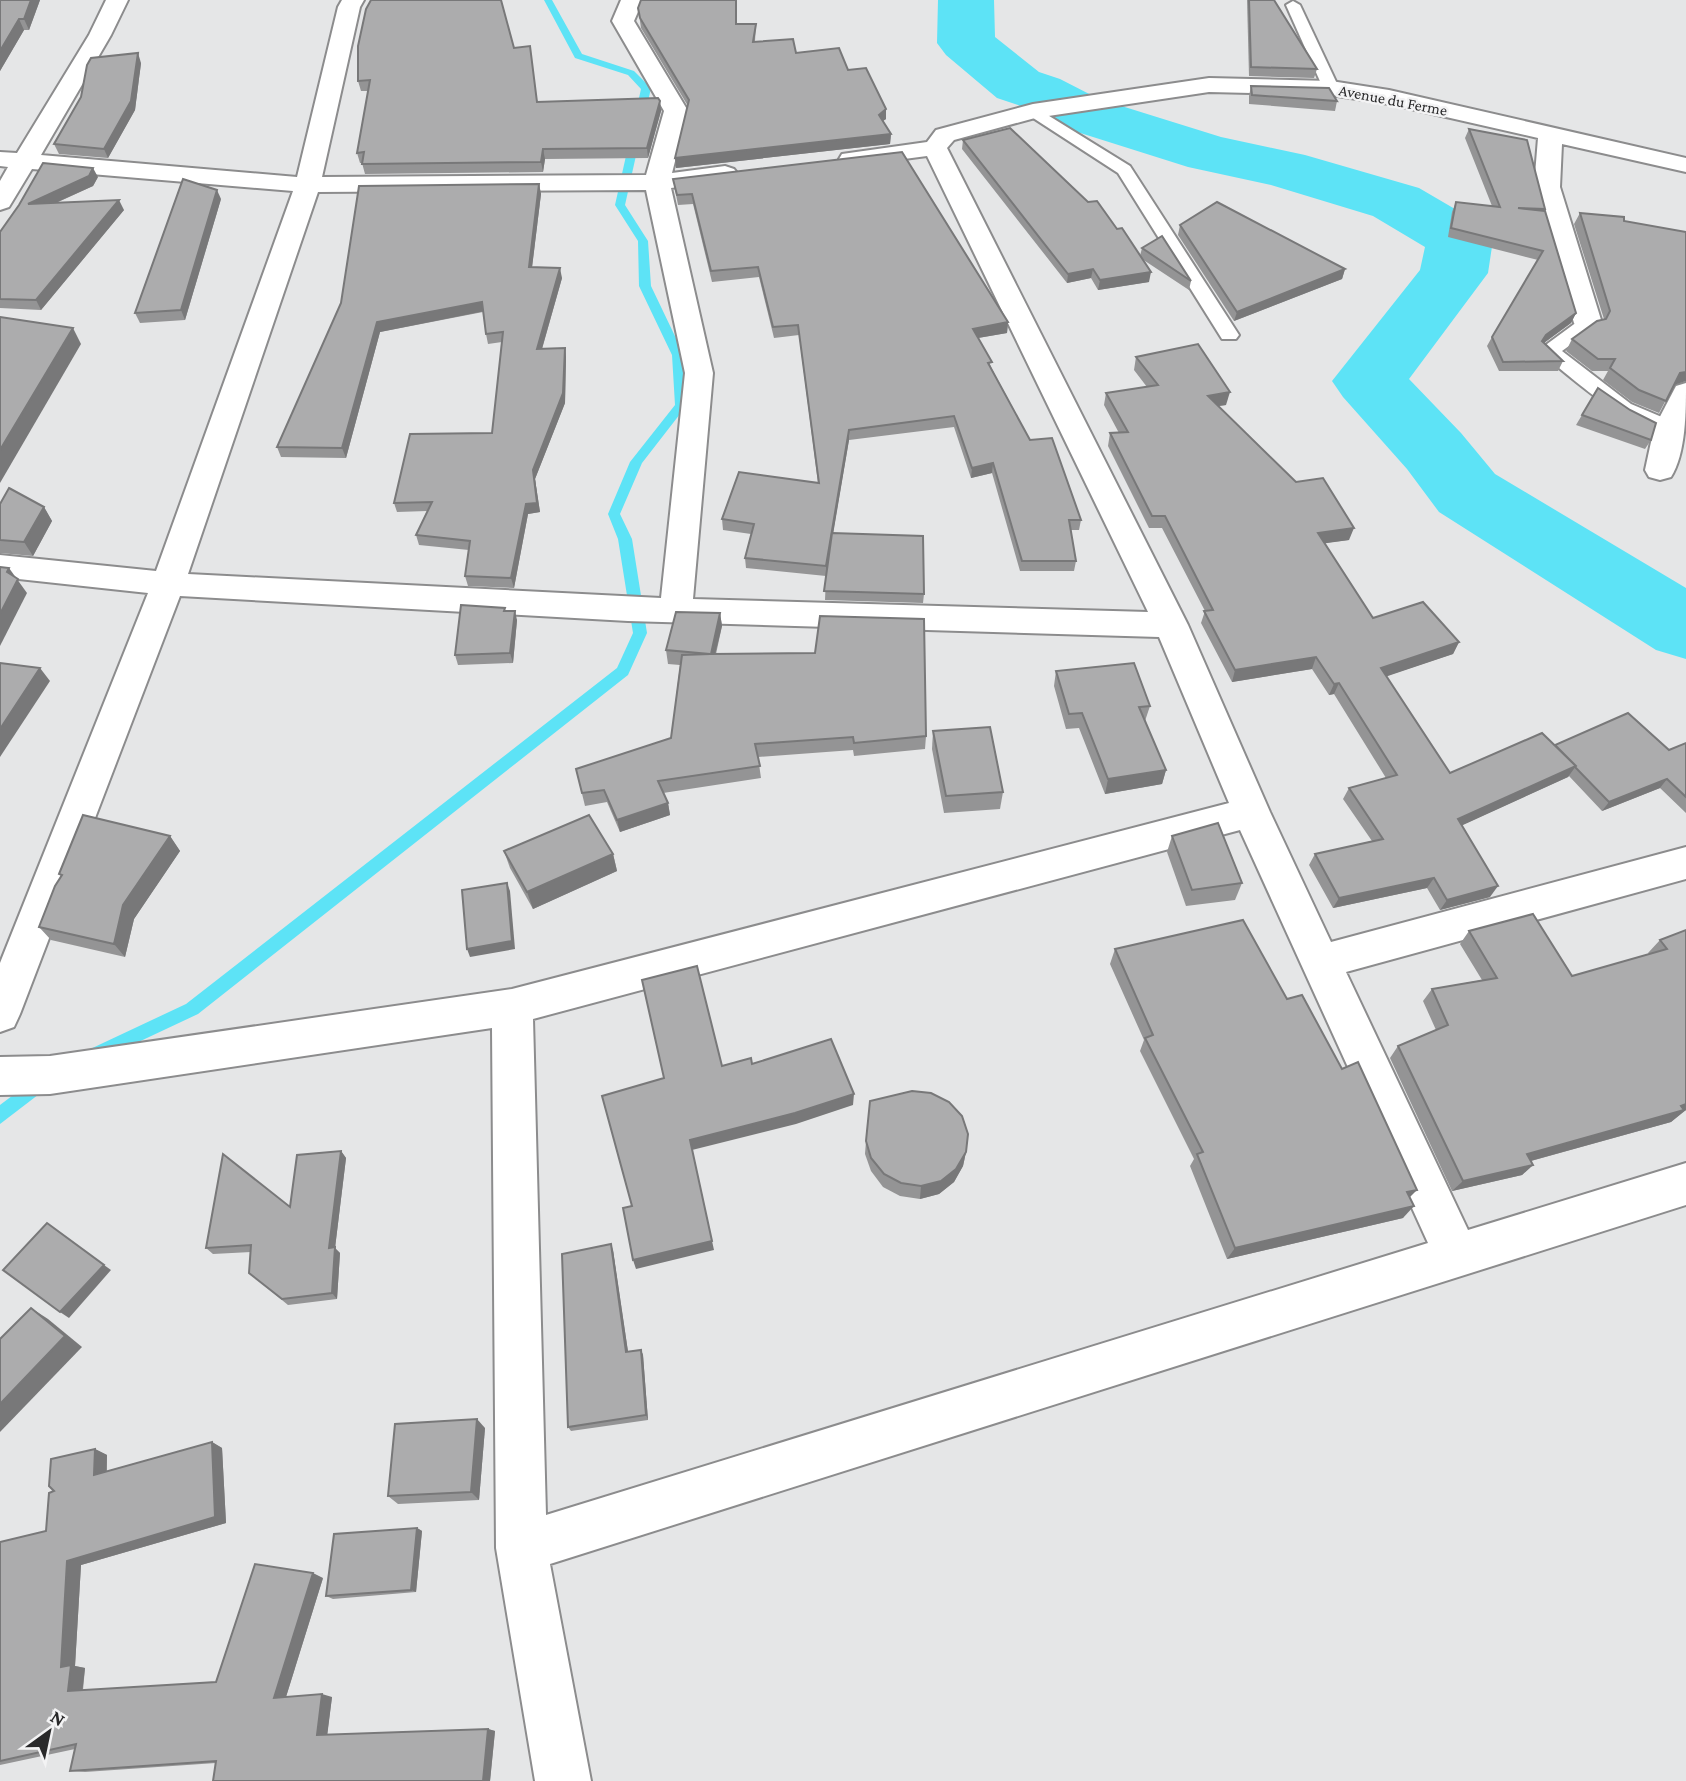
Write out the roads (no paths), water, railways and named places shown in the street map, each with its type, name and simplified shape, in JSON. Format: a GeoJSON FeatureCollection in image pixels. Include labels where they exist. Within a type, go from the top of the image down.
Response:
{"type":"FeatureCollection","features":[{"type":"Feature","properties":{"kind":"street"},"geometry":{"type":"LineString","coordinates":[[0,202],[12,159],[100,35],[117,0]]}},
{"type":"Feature","properties":{"kind":"street"},"geometry":{"type":"LineString","coordinates":[[0,1014],[168,584],[308,184],[349,7],[353,0]]}},
{"type":"Feature","properties":{"kind":"street"},"geometry":{"type":"LineString","coordinates":[[632,0],[623,21],[676,111],[647,183],[699,373],[652,608]]}},
{"type":"Feature","properties":{"kind":"street","name":"Avenue du Ferme"},"geometry":{"type":"LineString","coordinates":[[935,148],[945,135],[1038,110],[1209,85],[1331,88],[1389,97],[1686,165]]}},
{"type":"Feature","properties":{"kind":"street"},"geometry":{"type":"LineString","coordinates":[[1550,135],[1547,187],[1588,323]]}},
{"type":"Feature","properties":{"kind":"street"},"geometry":{"type":"LineString","coordinates":[[829,161],[935,148],[1171,625],[1251,812],[1457,1256]]}},
{"type":"Feature","properties":{"kind":"street"},"geometry":{"type":"LineString","coordinates":[[12,159],[308,184],[647,183],[749,171]]}},
{"type":"Feature","properties":{"kind":"street"},"geometry":{"type":"LineString","coordinates":[[1660,470],[1669,428],[1686,392]]}},
{"type":"Feature","properties":{"kind":"street"},"geometry":{"type":"LineString","coordinates":[[0,566],[168,584],[652,608],[1171,625]]}},
{"type":"Feature","properties":{"kind":"street"},"geometry":{"type":"LineString","coordinates":[[0,1076],[50,1075],[512,1007],[1251,812]]}},
{"type":"Feature","properties":{"kind":"street"},"geometry":{"type":"LineString","coordinates":[[1321,962],[1686,863]]}},
{"type":"Feature","properties":{"kind":"street"},"geometry":{"type":"LineString","coordinates":[[512,1007],[521,1548],[564,1781]]}},
{"type":"Feature","properties":{"kind":"street"},"geometry":{"type":"LineString","coordinates":[[521,1548],[1686,1184]]}},
{"type":"Feature","properties":{"kind":"lane"},"geometry":{"type":"LineString","coordinates":[[1293,5],[1331,88]]}},
{"type":"Feature","properties":{"kind":"lane"},"geometry":{"type":"LineString","coordinates":[[1038,110],[1124,170],[1229,335]]}},
{"type":"Feature","properties":{"kind":"lane"},"geometry":{"type":"LineString","coordinates":[[1588,323],[1550,351],[1624,410],[1669,428]]}},
{"type":"Feature","properties":{"kind":"waterway"},"geometry":{"type":"LineString","coordinates":[[92,1056],[192,1009],[623,671],[640,633],[625,539],[614,514],[636,462],[681,405],[678,355],[645,286],[643,241],[620,205],[646,88],[631,73],[578,56],[548,0]]}},
{"type":"Feature","properties":{"kind":"waterway"},"geometry":{"type":"LineString","coordinates":[[966,0],[966,43],[1018,85],[1039,92],[1077,112],[1210,154],[1283,168],[1396,202],[1460,240],[1454,273],[1369,381],[1434,451],[1467,493],[1686,628]]}},
{"type":"Feature","properties":{"kind":"waterway"},"geometry":{"type":"LineString","coordinates":[[0,1116],[41,1082]]}}]}
